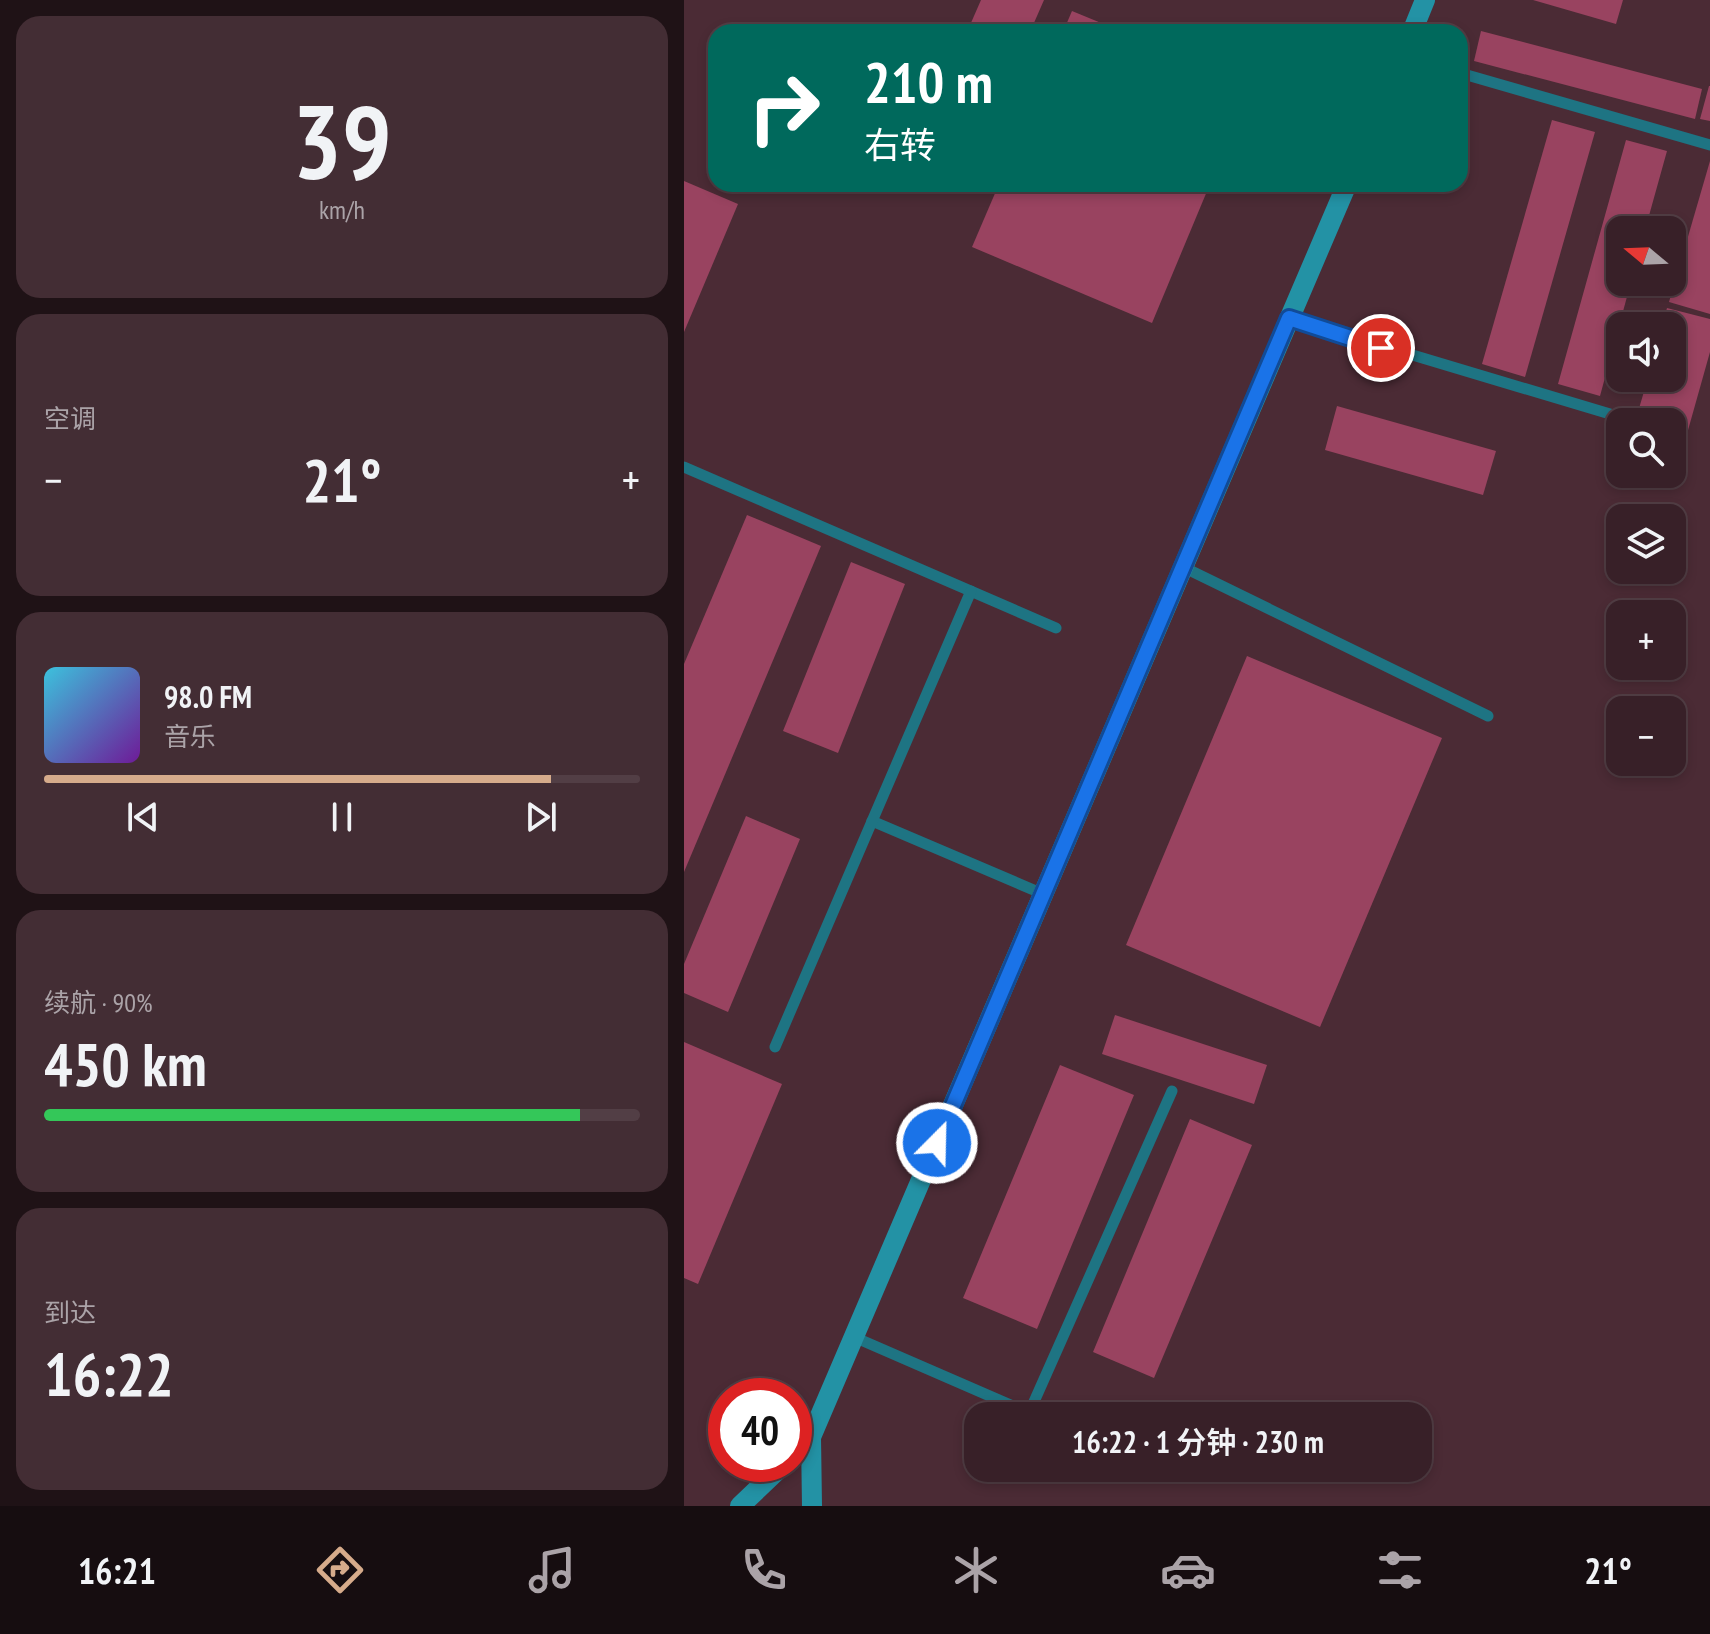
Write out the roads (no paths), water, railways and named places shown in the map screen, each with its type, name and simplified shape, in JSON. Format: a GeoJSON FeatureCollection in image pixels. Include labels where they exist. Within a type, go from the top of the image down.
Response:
{"type":"FeatureCollection","features":[{"type":"Feature","properties":{"kind":"street"},"geometry":{"type":"LineString","coordinates":[[1415,24],[1425,0]]}},
{"type":"Feature","properties":{"kind":"street"},"geometry":{"type":"LineString","coordinates":[[812,1435],[1344,192]]}},
{"type":"Feature","properties":{"kind":"street"},"geometry":{"type":"LineString","coordinates":[[740,1506],[765,1482]]}},
{"type":"Feature","properties":{"kind":"street"},"geometry":{"type":"LineString","coordinates":[[812,1482],[812,1506]]}},
{"type":"Feature","properties":{"kind":"lane"},"geometry":{"type":"LineString","coordinates":[[1468,75],[1710,145]]}},
{"type":"Feature","properties":{"kind":"lane"},"geometry":{"type":"LineString","coordinates":[[1289,318],[1606,413]]}},
{"type":"Feature","properties":{"kind":"lane"},"geometry":{"type":"LineString","coordinates":[[684,467],[1056,628]]}},
{"type":"Feature","properties":{"kind":"lane"},"geometry":{"type":"LineString","coordinates":[[1183,567],[1488,716]]}},
{"type":"Feature","properties":{"kind":"lane"},"geometry":{"type":"LineString","coordinates":[[775,1047],[971,591]]}},
{"type":"Feature","properties":{"kind":"lane"},"geometry":{"type":"LineString","coordinates":[[872,821],[1043,894]]}},
{"type":"Feature","properties":{"kind":"lane"},"geometry":{"type":"LineString","coordinates":[[854,1337],[1029,1413],[1172,1091]]}}]}
